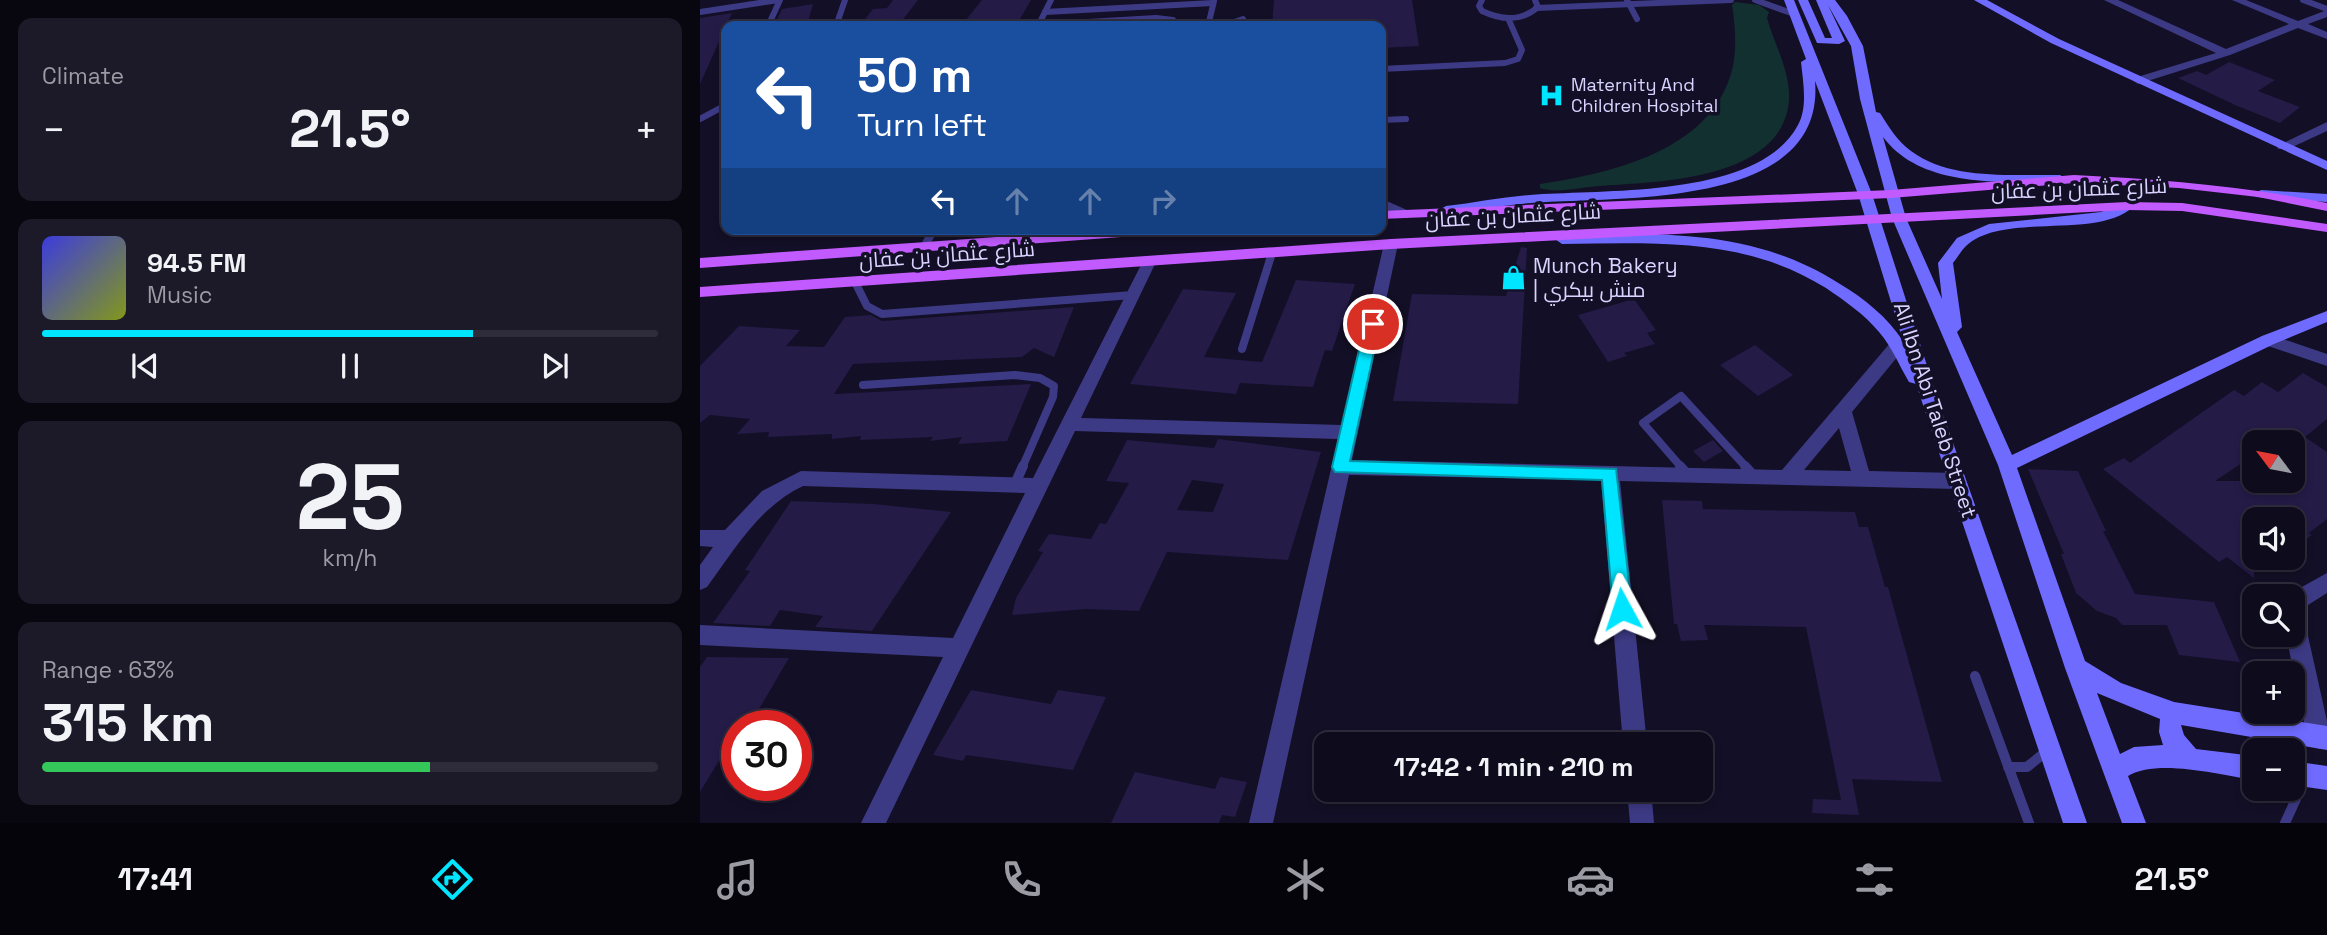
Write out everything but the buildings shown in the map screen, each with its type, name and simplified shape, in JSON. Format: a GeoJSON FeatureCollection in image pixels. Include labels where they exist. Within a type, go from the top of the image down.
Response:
{"type":"FeatureCollection","features":[{"type":"Feature","properties":{"kind":"main road","name":"شارع عثمان بن عفان"},"geometry":{"type":"LineString","coordinates":[[1386,215],[1891,194],[2074,179],[2179,184],[2327,203]]}},
{"type":"Feature","properties":{"kind":"main road","name":"شارع عثمان بن عفان"},"geometry":{"type":"LineString","coordinates":[[700,292],[1391,243],[2127,205],[2182,207],[2324,228]]}},
{"type":"Feature","properties":{"kind":"main road","name":"شارع عثمان بن عفان"},"geometry":{"type":"LineString","coordinates":[[700,263],[1087,235]]}},
{"type":"Feature","properties":{"kind":"street"},"geometry":{"type":"LineString","coordinates":[[1795,5],[1821,41],[1839,41],[1821,0]]}},
{"type":"Feature","properties":{"kind":"street"},"geometry":{"type":"LineString","coordinates":[[1830,0],[1842,16],[1857,46],[1866,99],[1899,218],[2007,465],[2076,668],[2134,823]]}},
{"type":"Feature","properties":{"kind":"street"},"geometry":{"type":"LineString","coordinates":[[1979,0],[2055,41],[2327,166]]}},
{"type":"Feature","properties":{"kind":"street"},"geometry":{"type":"LineString","coordinates":[[2109,0],[2226,53]]}},
{"type":"Feature","properties":{"kind":"street"},"geometry":{"type":"LineString","coordinates":[[2237,0],[2327,36]]}},
{"type":"Feature","properties":{"kind":"street","name":"Ali Ibn Abi Taleb Street"},"geometry":{"type":"LineString","coordinates":[[1795,5],[1804,38],[1866,194],[1930,403],[2075,823]]}},
{"type":"Feature","properties":{"kind":"street"},"geometry":{"type":"LineString","coordinates":[[2138,80],[2226,53],[2327,11]]}},
{"type":"Feature","properties":{"kind":"street"},"geometry":{"type":"LineString","coordinates":[[1436,212],[1529,199],[1638,195],[1703,186],[1746,172],[1784,152],[1804,126],[1811,95],[1804,38]]}},
{"type":"Feature","properties":{"kind":"street"},"geometry":{"type":"LineString","coordinates":[[1866,99],[1882,127],[1912,158],[1940,168],[1986,176],[2074,179]]}},
{"type":"Feature","properties":{"kind":"street"},"geometry":{"type":"LineString","coordinates":[[2206,112],[2327,176]]}},
{"type":"Feature","properties":{"kind":"street"},"geometry":{"type":"LineString","coordinates":[[2283,146],[2327,126]]}},
{"type":"Feature","properties":{"kind":"street"},"geometry":{"type":"LineString","coordinates":[[1964,368],[1950,306],[1945,263],[1962,242],[1994,227],[2104,216],[2127,205]]}},
{"type":"Feature","properties":{"kind":"street"},"geometry":{"type":"LineString","coordinates":[[1261,823],[1391,243],[1525,238],[1695,239],[1731,243],[1779,256],[1820,275],[1854,300],[1891,335],[1930,403]]}},
{"type":"Feature","properties":{"kind":"street"},"geometry":{"type":"LineString","coordinates":[[873,823],[1149,262]]}},
{"type":"Feature","properties":{"kind":"street"},"geometry":{"type":"LineString","coordinates":[[2007,465],[2268,340],[2327,316]]}},
{"type":"Feature","properties":{"kind":"street"},"geometry":{"type":"LineString","coordinates":[[2268,340],[2327,360]]}},
{"type":"Feature","properties":{"kind":"street"},"geometry":{"type":"LineString","coordinates":[[1787,477],[1897,346]]}},
{"type":"Feature","properties":{"kind":"street"},"geometry":{"type":"LineString","coordinates":[[1843,411],[1862,479]]}},
{"type":"Feature","properties":{"kind":"street"},"geometry":{"type":"LineString","coordinates":[[1070,424],[1349,432]]}},
{"type":"Feature","properties":{"kind":"street"},"geometry":{"type":"LineString","coordinates":[[1340,467],[1956,481]]}},
{"type":"Feature","properties":{"kind":"street"},"geometry":{"type":"LineString","coordinates":[[1610,474],[1634,732]]}},
{"type":"Feature","properties":{"kind":"street"},"geometry":{"type":"LineString","coordinates":[[700,581],[762,500],[781,487],[802,478],[1037,486]]}},
{"type":"Feature","properties":{"kind":"street"},"geometry":{"type":"LineString","coordinates":[[700,538],[732,539]]}},
{"type":"Feature","properties":{"kind":"street"},"geometry":{"type":"LineString","coordinates":[[2076,668],[2115,692],[2174,713],[2323,737],[2297,636],[2298,600],[2327,582]]}},
{"type":"Feature","properties":{"kind":"street"},"geometry":{"type":"LineString","coordinates":[[700,635],[959,648]]}},
{"type":"Feature","properties":{"kind":"street"},"geometry":{"type":"LineString","coordinates":[[2174,713],[2169,722],[2169,732],[2189,759]]}},
{"type":"Feature","properties":{"kind":"street"},"geometry":{"type":"LineString","coordinates":[[2114,771],[2134,759],[2161,756],[2242,766]]}},
{"type":"Feature","properties":{"kind":"street"},"geometry":{"type":"LineString","coordinates":[[1641,802],[1643,823]]}},
{"type":"Feature","properties":{"kind":"lane"},"geometry":{"type":"LineString","coordinates":[[700,12],[779,0]]}},
{"type":"Feature","properties":{"kind":"lane"},"geometry":{"type":"LineString","coordinates":[[770,21],[779,0]]}},
{"type":"Feature","properties":{"kind":"lane"},"geometry":{"type":"LineString","coordinates":[[838,21],[845,0]]}},
{"type":"Feature","properties":{"kind":"lane"},"geometry":{"type":"LineString","coordinates":[[1040,21],[1051,0]]}},
{"type":"Feature","properties":{"kind":"lane"},"geometry":{"type":"LineString","coordinates":[[1482,0],[1479,6],[1482,11],[1490,16],[1508,18],[1522,17],[1536,9],[1628,2],[1731,0]]}},
{"type":"Feature","properties":{"kind":"lane"},"geometry":{"type":"LineString","coordinates":[[1535,0],[1536,9]]}},
{"type":"Feature","properties":{"kind":"lane"},"geometry":{"type":"LineString","coordinates":[[1755,0],[1795,5]]}},
{"type":"Feature","properties":{"kind":"lane"},"geometry":{"type":"LineString","coordinates":[[2303,0],[2327,11]]}},
{"type":"Feature","properties":{"kind":"lane"},"geometry":{"type":"LineString","coordinates":[[1045,12],[1214,2],[1209,21]]}},
{"type":"Feature","properties":{"kind":"lane"},"geometry":{"type":"LineString","coordinates":[[1628,2],[1637,19]]}},
{"type":"Feature","properties":{"kind":"lane"},"geometry":{"type":"LineString","coordinates":[[1104,21],[1156,18],[1173,21]]}},
{"type":"Feature","properties":{"kind":"lane"},"geometry":{"type":"LineString","coordinates":[[1386,69],[1505,63],[1518,59],[1521,50],[1508,18]]}},
{"type":"Feature","properties":{"kind":"lane"},"geometry":{"type":"LineString","coordinates":[[1237,21],[1243,19]]}},
{"type":"Feature","properties":{"kind":"lane"},"geometry":{"type":"LineString","coordinates":[[700,119],[721,108]]}},
{"type":"Feature","properties":{"kind":"lane"},"geometry":{"type":"LineString","coordinates":[[1386,120],[1406,118]]}},
{"type":"Feature","properties":{"kind":"lane"},"geometry":{"type":"LineString","coordinates":[[1386,205],[1406,214]]}},
{"type":"Feature","properties":{"kind":"lane"},"geometry":{"type":"LineString","coordinates":[[924,247],[931,235]]}},
{"type":"Feature","properties":{"kind":"lane"},"geometry":{"type":"LineString","coordinates":[[1242,349],[1272,253]]}},
{"type":"Feature","properties":{"kind":"lane"},"geometry":{"type":"LineString","coordinates":[[855,282],[864,305],[882,314],[1133,295]]}},
{"type":"Feature","properties":{"kind":"lane"},"geometry":{"type":"LineString","coordinates":[[863,385],[1015,375],[1046,380],[1054,387],[1053,397],[1013,487]]}},
{"type":"Feature","properties":{"kind":"lane"},"geometry":{"type":"LineString","coordinates":[[1688,475],[1643,423],[1681,396],[1755,477]]}},
{"type":"Feature","properties":{"kind":"lane"},"geometry":{"type":"LineString","coordinates":[[1975,676],[2029,823]]}},
{"type":"Feature","properties":{"kind":"lane"},"geometry":{"type":"LineString","coordinates":[[2008,767],[2026,767],[2049,748]]}},
{"type":"Feature","properties":{"kind":"lane"},"geometry":{"type":"LineString","coordinates":[[2285,823],[2309,775]]}},
{"type":"Feature","properties":{"kind":"green space"},"geometry":{"type":"Polygon","coordinates":[[[1735,2],[1759,5],[1769,12],[1767,18],[1784,66],[1789,91],[1786,116],[1774,138],[1756,154],[1732,166],[1705,174],[1648,183],[1569,190],[1540,188],[1540,184],[1593,174],[1647,157],[1695,128],[1713,109],[1731,75],[1735,45],[1732,5],[1735,2]]]}},
{"type":"Feature","properties":{"kind":"place","name":"Maternity And Children Hospital"},"geometry":{"type":"Point","coordinates":[1551,95]}},
{"type":"Feature","properties":{"kind":"place","name":"Munch Bakery | منش بيكري"},"geometry":{"type":"Point","coordinates":[1513,278]}},
{"type":"Feature","properties":{"kind":"route"},"geometry":{"type":"LineString","coordinates":[[1373,324],[1340,467],[1610,474],[1622,609]]}}]}
